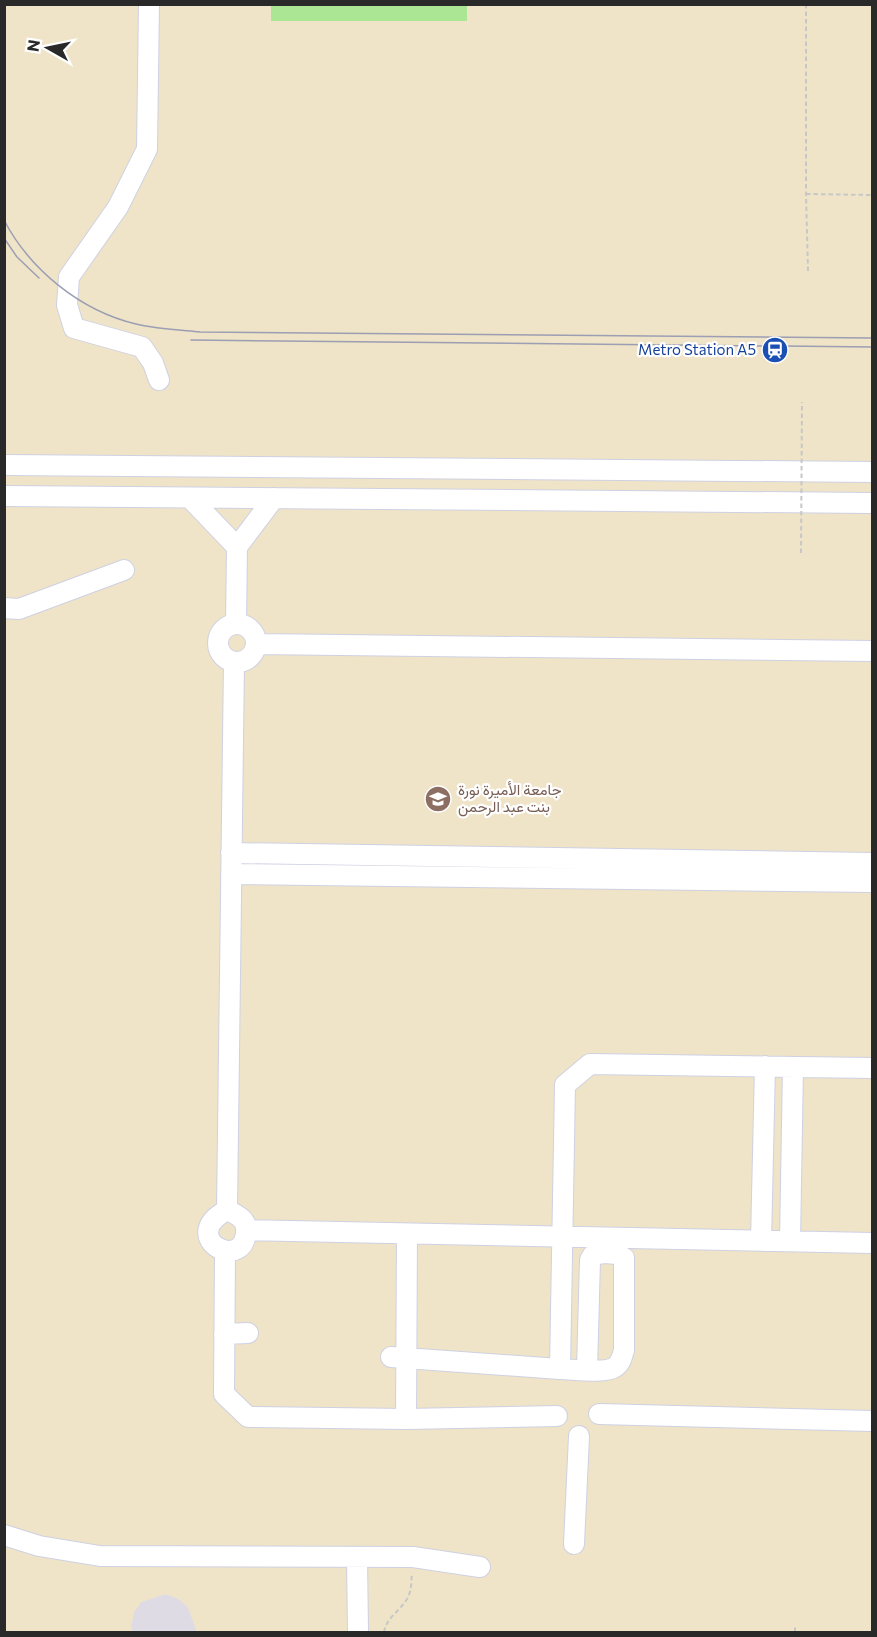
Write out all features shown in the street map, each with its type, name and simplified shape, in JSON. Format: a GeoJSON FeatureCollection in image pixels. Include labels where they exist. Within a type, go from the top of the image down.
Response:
{"type":"FeatureCollection","features":[{"type":"Feature","properties":{"kind":"street"},"geometry":{"type":"LineString","coordinates":[[149,4],[147,149],[118,207],[69,277],[67,305],[74,328],[142,347],[153,363],[159,380]]}},
{"type":"Feature","properties":{"kind":"street"},"geometry":{"type":"LineString","coordinates":[[4,465],[873,472]]}},
{"type":"Feature","properties":{"kind":"street"},"geometry":{"type":"LineString","coordinates":[[4,496],[873,503]]}},
{"type":"Feature","properties":{"kind":"street"},"geometry":{"type":"LineString","coordinates":[[190,498],[237,547]]}},
{"type":"Feature","properties":{"kind":"street"},"geometry":{"type":"LineString","coordinates":[[236,624],[237,547],[274,498]]}},
{"type":"Feature","properties":{"kind":"street"},"geometry":{"type":"LineString","coordinates":[[4,608],[19,609],[124,570]]}},
{"type":"Feature","properties":{"kind":"street"},"geometry":{"type":"LineString","coordinates":[[236,624],[248,627],[256,644],[255,651],[246,660],[234,662],[223,657],[217,645],[224,628],[236,624]]}},
{"type":"Feature","properties":{"kind":"street"},"geometry":{"type":"LineString","coordinates":[[256,644],[873,651]]}},
{"type":"Feature","properties":{"kind":"street"},"geometry":{"type":"LineString","coordinates":[[227,1210],[234,662]]}},
{"type":"Feature","properties":{"kind":"street"},"geometry":{"type":"LineString","coordinates":[[231,854],[873,863]]}},
{"type":"Feature","properties":{"kind":"street"},"geometry":{"type":"LineString","coordinates":[[231,874],[873,882]]}},
{"type":"Feature","properties":{"kind":"street"},"geometry":{"type":"LineString","coordinates":[[560,1369],[565,1085],[590,1064],[873,1068]]}},
{"type":"Feature","properties":{"kind":"street"},"geometry":{"type":"LineString","coordinates":[[761,1241],[765,1066]]}},
{"type":"Feature","properties":{"kind":"street"},"geometry":{"type":"LineString","coordinates":[[790,1241],[793,1067]]}},
{"type":"Feature","properties":{"kind":"street"},"geometry":{"type":"LineString","coordinates":[[227,1210],[239,1216],[244,1221],[247,1230],[242,1245],[237,1249],[225,1251],[213,1246],[208,1228],[215,1217],[227,1210]]}},
{"type":"Feature","properties":{"kind":"street"},"geometry":{"type":"LineString","coordinates":[[247,1230],[562,1237],[605,1245],[761,1241],[873,1243]]}},
{"type":"Feature","properties":{"kind":"street"},"geometry":{"type":"LineString","coordinates":[[406,1419],[399,1357],[407,1234]]}},
{"type":"Feature","properties":{"kind":"street"},"geometry":{"type":"LineString","coordinates":[[586,1370],[590,1260],[605,1245]]}},
{"type":"Feature","properties":{"kind":"street"},"geometry":{"type":"LineString","coordinates":[[399,1357],[560,1369],[608,1370],[616,1367],[622,1360],[624,1350],[624,1258],[605,1245]]}},
{"type":"Feature","properties":{"kind":"street"},"geometry":{"type":"LineString","coordinates":[[225,1251],[224,1394],[248,1417],[406,1419],[557,1416]]}},
{"type":"Feature","properties":{"kind":"street"},"geometry":{"type":"LineString","coordinates":[[224,1334],[248,1333]]}},
{"type":"Feature","properties":{"kind":"street"},"geometry":{"type":"LineString","coordinates":[[599,1414],[873,1421]]}},
{"type":"Feature","properties":{"kind":"street"},"geometry":{"type":"LineString","coordinates":[[574,1544],[579,1436]]}},
{"type":"Feature","properties":{"kind":"street"},"geometry":{"type":"LineString","coordinates":[[4,1535],[39,1546],[100,1556],[413,1557],[480,1567]]}},
{"type":"Feature","properties":{"kind":"street"},"geometry":{"type":"LineString","coordinates":[[357,1557],[358,1632]]}},
{"type":"Feature","properties":{"kind":"path"},"geometry":{"type":"LineString","coordinates":[[806,4],[808,271]]}},
{"type":"Feature","properties":{"kind":"path"},"geometry":{"type":"LineString","coordinates":[[806,194],[873,195]]}},
{"type":"Feature","properties":{"kind":"path"},"geometry":{"type":"LineString","coordinates":[[801,553],[802,402]]}},
{"type":"Feature","properties":{"kind":"path"},"geometry":{"type":"LineString","coordinates":[[384,1632],[388,1619],[403,1605],[411,1590],[413,1557]]}},
{"type":"Feature","properties":{"kind":"path"},"geometry":{"type":"LineString","coordinates":[[795,1626],[795,1632]]}},
{"type":"Feature","properties":{"kind":"shaded area","name":"جامعة الأميرة نورة بنت عبد الرحمن"},"geometry":{"type":"Polygon","coordinates":[[[5,5],[872,5],[872,1632],[197,1632],[188,1607],[177,1598],[165,1594],[141,1602],[134,1612],[131,1627],[133,1632],[5,1632],[5,5]]]}},
{"type":"Feature","properties":{"kind":"shaded area"},"geometry":{"type":"Polygon","coordinates":[[[165,1594],[177,1598],[188,1607],[197,1632],[133,1632],[131,1627],[134,1612],[141,1602],[165,1594]]]}},
{"type":"Feature","properties":{"kind":"green space"},"geometry":{"type":"Polygon","coordinates":[[[271,5],[467,5],[467,21],[271,21],[271,5]]]}},
{"type":"Feature","properties":{"kind":"tram line"},"geometry":{"type":"LineString","coordinates":[[4,220],[28,256],[59,286],[77,299],[116,318],[160,328],[200,332],[872,338]]}},
{"type":"Feature","properties":{"kind":"tram line"},"geometry":{"type":"LineString","coordinates":[[4,238],[17,257],[39,278]]}},
{"type":"Feature","properties":{"kind":"tram line"},"geometry":{"type":"LineString","coordinates":[[191,340],[872,347]]}},
{"type":"Feature","properties":{"kind":"place","name":"Metro Station A5"},"geometry":{"type":"Point","coordinates":[775,350]}},
{"type":"Feature","properties":{"kind":"place","name":"جامعة الأميرة نورة بنت عبد الرحمن"},"geometry":{"type":"Point","coordinates":[438,799]}}]}
